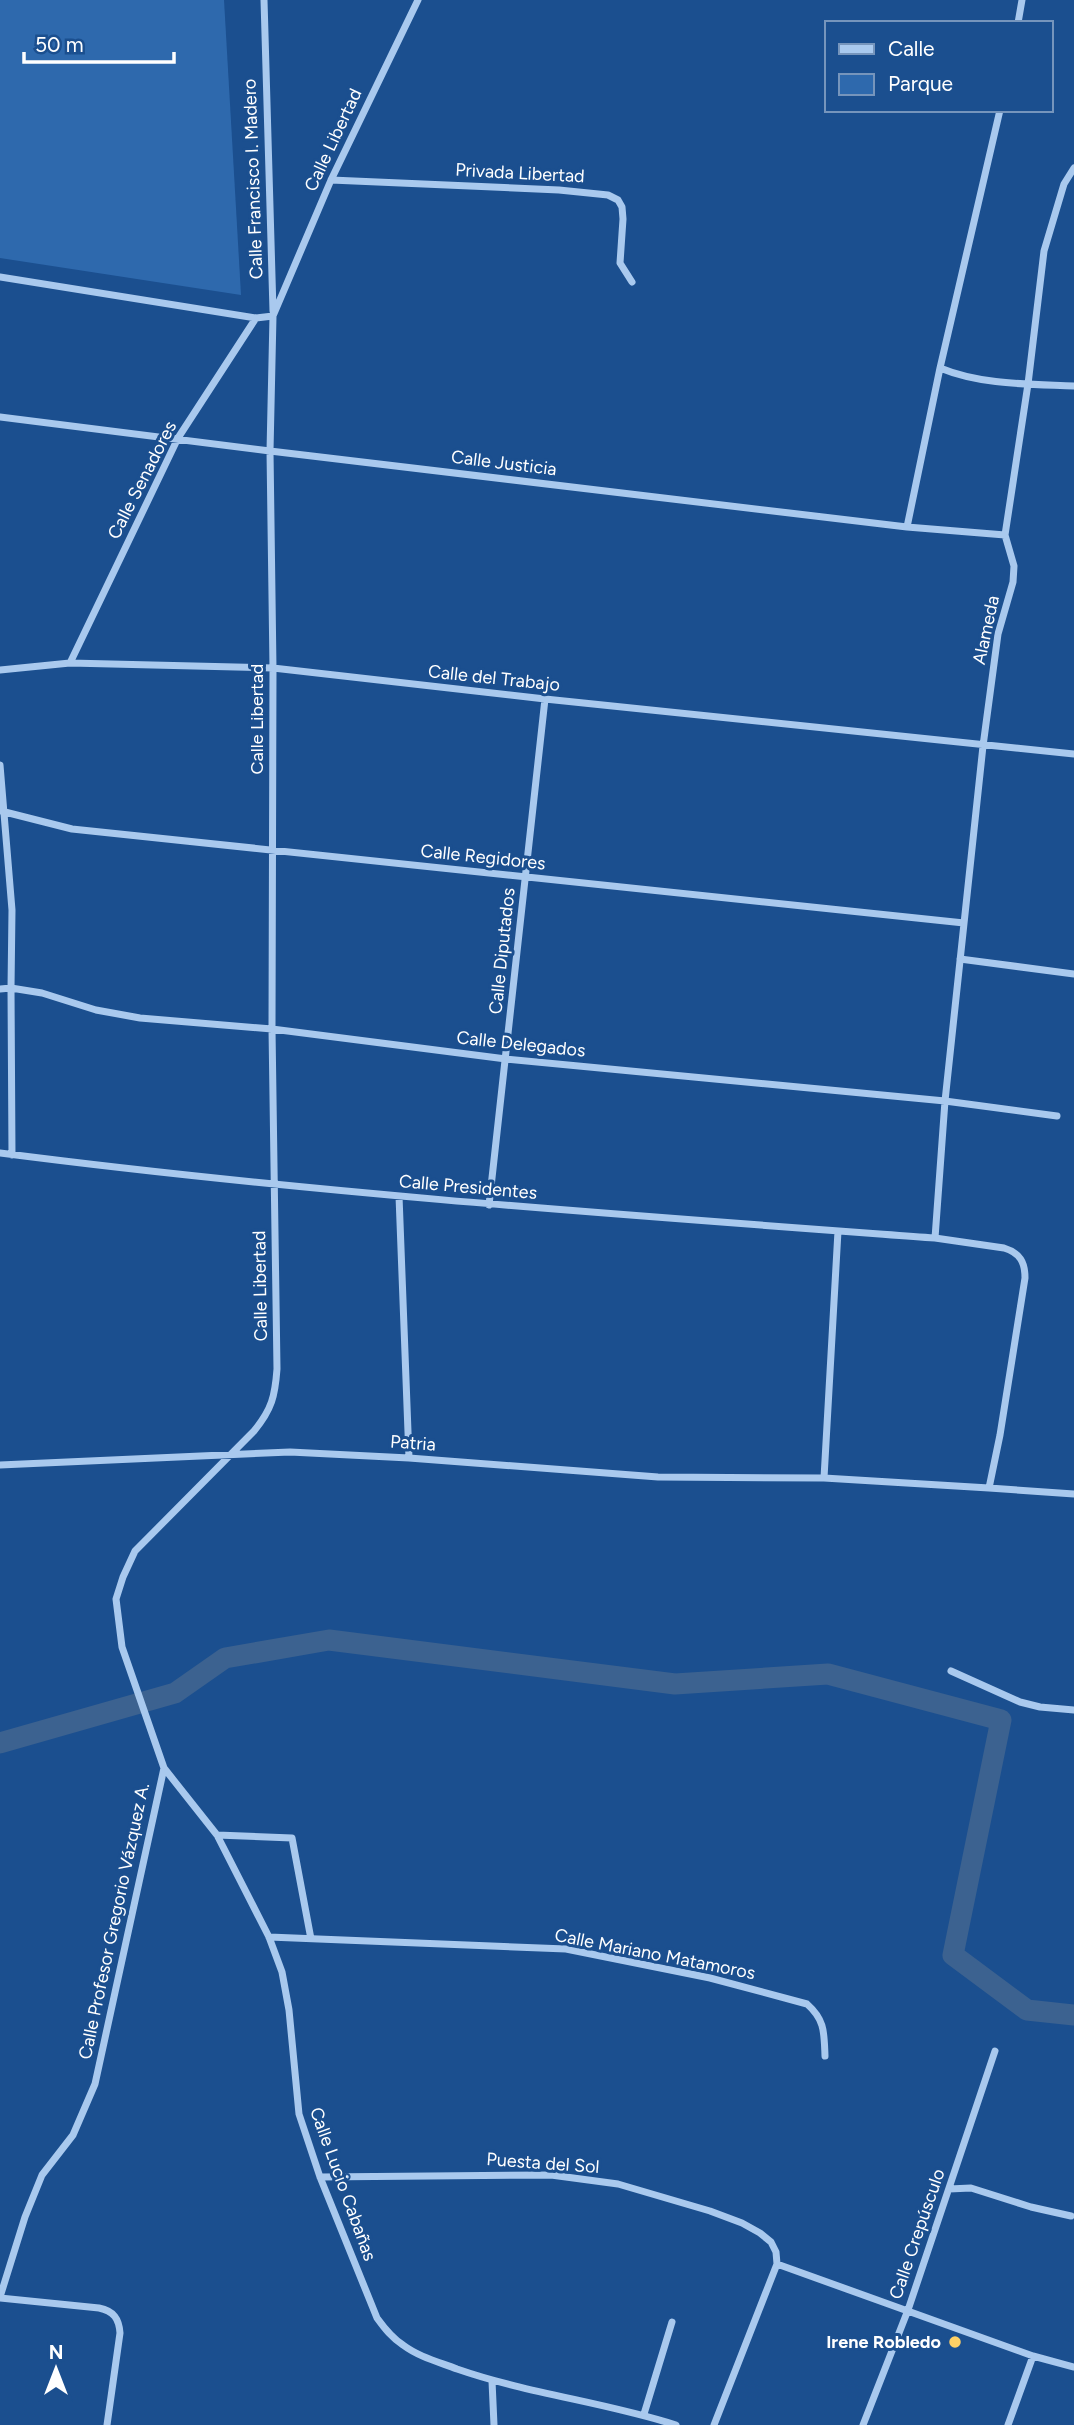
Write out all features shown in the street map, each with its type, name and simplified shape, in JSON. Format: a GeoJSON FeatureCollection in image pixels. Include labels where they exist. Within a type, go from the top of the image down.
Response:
{"type":"FeatureCollection","features":[{"type":"Feature","properties":{"kind":"street","name":"Calle Francisco I. Madero"},"geometry":{"type":"LineString","coordinates":[[264,0],[273,316]]}},
{"type":"Feature","properties":{"kind":"street","name":"Calle Libertad"},"geometry":{"type":"LineString","coordinates":[[231,1454],[267,1415],[275,1395],[277,1369],[272,1029],[270,452],[273,316],[331,180],[418,0]]}},
{"type":"Feature","properties":{"kind":"street"},"geometry":{"type":"LineString","coordinates":[[1018,21],[1021,0]]}},
{"type":"Feature","properties":{"kind":"street"},"geometry":{"type":"LineString","coordinates":[[907,527],[940,368],[1000,112]]}},
{"type":"Feature","properties":{"kind":"street","name":"Alameda"},"geometry":{"type":"LineString","coordinates":[[935,1238],[945,1101],[983,746],[998,634],[1013,582],[1014,566],[1004,535],[1028,384],[1044,251],[1064,184],[1074,168]]}},
{"type":"Feature","properties":{"kind":"street","name":"Privada Libertad"},"geometry":{"type":"LineString","coordinates":[[331,180],[559,190],[608,195],[618,200],[622,207],[620,263],[632,282]]}},
{"type":"Feature","properties":{"kind":"street"},"geometry":{"type":"LineString","coordinates":[[0,277],[256,318],[273,316]]}},
{"type":"Feature","properties":{"kind":"street","name":"Calle Senadores"},"geometry":{"type":"LineString","coordinates":[[69,663],[178,438],[256,318]]}},
{"type":"Feature","properties":{"kind":"street"},"geometry":{"type":"LineString","coordinates":[[940,368],[960,376],[1074,386]]}},
{"type":"Feature","properties":{"kind":"street","name":"Calle Justicia"},"geometry":{"type":"LineString","coordinates":[[0,417],[270,452],[907,527],[1004,535]]}},
{"type":"Feature","properties":{"kind":"street","name":"Calle del Trabajo"},"geometry":{"type":"LineString","coordinates":[[0,670],[69,663],[272,668],[1074,754]]}},
{"type":"Feature","properties":{"kind":"street","name":"Calle Diputados"},"geometry":{"type":"LineString","coordinates":[[489,1205],[545,699]]}},
{"type":"Feature","properties":{"kind":"street"},"geometry":{"type":"LineString","coordinates":[[0,765],[12,910],[12,1154]]}},
{"type":"Feature","properties":{"kind":"street","name":"Calle Regidores"},"geometry":{"type":"LineString","coordinates":[[2,811],[72,829],[964,923]]}},
{"type":"Feature","properties":{"kind":"street"},"geometry":{"type":"LineString","coordinates":[[960,959],[1074,974]]}},
{"type":"Feature","properties":{"kind":"street","name":"Calle Delegados"},"geometry":{"type":"LineString","coordinates":[[0,989],[42,993],[96,1010],[140,1018],[272,1029],[506,1059],[945,1101],[1057,1116]]}},
{"type":"Feature","properties":{"kind":"street","name":"Calle Presidentes"},"geometry":{"type":"LineString","coordinates":[[0,1153],[489,1205],[935,1238],[1014,1251],[1026,1267],[989,1488]]}},
{"type":"Feature","properties":{"kind":"street"},"geometry":{"type":"LineString","coordinates":[[398,1196],[410,1458]]}},
{"type":"Feature","properties":{"kind":"street"},"geometry":{"type":"LineString","coordinates":[[824,1478],[838,1231]]}},
{"type":"Feature","properties":{"kind":"street","name":"Patria"},"geometry":{"type":"LineString","coordinates":[[0,1465],[290,1452],[410,1458],[658,1477],[824,1478],[1074,1494]]}},
{"type":"Feature","properties":{"kind":"street","name":"Calle Profesor Gregorio Vázquez A."},"geometry":{"type":"LineString","coordinates":[[0,2298],[25,2217],[42,2175],[73,2134],[95,2084],[164,1769],[127,1661],[118,1624],[116,1599],[135,1551],[231,1454]]}},
{"type":"Feature","properties":{"kind":"street"},"geometry":{"type":"LineString","coordinates":[[951,1671],[1020,1702],[1074,1710]]}},
{"type":"Feature","properties":{"kind":"street","name":"Calle Lucio Cabañas"},"geometry":{"type":"LineString","coordinates":[[164,1769],[217,1835],[270,1937],[282,1972],[289,2010],[299,2114],[320,2177],[377,2318],[388,2333],[404,2346],[425,2357],[492,2381],[643,2414],[676,2425]]}},
{"type":"Feature","properties":{"kind":"street"},"geometry":{"type":"LineString","coordinates":[[217,1835],[292,1838],[312,1938]]}},
{"type":"Feature","properties":{"kind":"street","name":"Calle Mariano Matamoros"},"geometry":{"type":"LineString","coordinates":[[270,1937],[566,1949],[710,1978],[807,2004],[819,2014],[824,2030],[825,2056]]}},
{"type":"Feature","properties":{"kind":"street","name":"Calle Crepúsculo"},"geometry":{"type":"LineString","coordinates":[[863,2425],[908,2310],[995,2051]]}},
{"type":"Feature","properties":{"kind":"street","name":"Puesta del Sol"},"geometry":{"type":"LineString","coordinates":[[320,2177],[551,2175],[618,2184],[742,2223],[771,2242],[776,2252],[777,2264]]}},
{"type":"Feature","properties":{"kind":"street"},"geometry":{"type":"LineString","coordinates":[[949,2189],[971,2188],[1031,2207],[1071,2216]]}},
{"type":"Feature","properties":{"kind":"street"},"geometry":{"type":"LineString","coordinates":[[713,2425],[777,2264],[1033,2356],[1074,2367]]}},
{"type":"Feature","properties":{"kind":"street"},"geometry":{"type":"LineString","coordinates":[[0,2298],[99,2308],[108,2310],[115,2316],[120,2333],[107,2425]]}},
{"type":"Feature","properties":{"kind":"street"},"geometry":{"type":"LineString","coordinates":[[643,2414],[672,2322]]}},
{"type":"Feature","properties":{"kind":"street"},"geometry":{"type":"LineString","coordinates":[[1008,2425],[1033,2356]]}},
{"type":"Feature","properties":{"kind":"street"},"geometry":{"type":"LineString","coordinates":[[492,2381],[494,2425]]}},
{"type":"Feature","properties":{"kind":"green space"},"geometry":{"type":"Polygon","coordinates":[[[0,0],[224,0],[241,295],[0,258],[0,0]]]}},
{"type":"Feature","properties":{"kind":"waterway"},"geometry":{"type":"LineString","coordinates":[[0,1743],[175,1693],[225,1658],[329,1640],[675,1684],[828,1674],[1001,1720],[953,1955],[1027,2010],[1074,2015]]}},
{"type":"Feature","properties":{"kind":"place","name":"Irene Robledo"},"geometry":{"type":"Point","coordinates":[955,2342]}}]}
